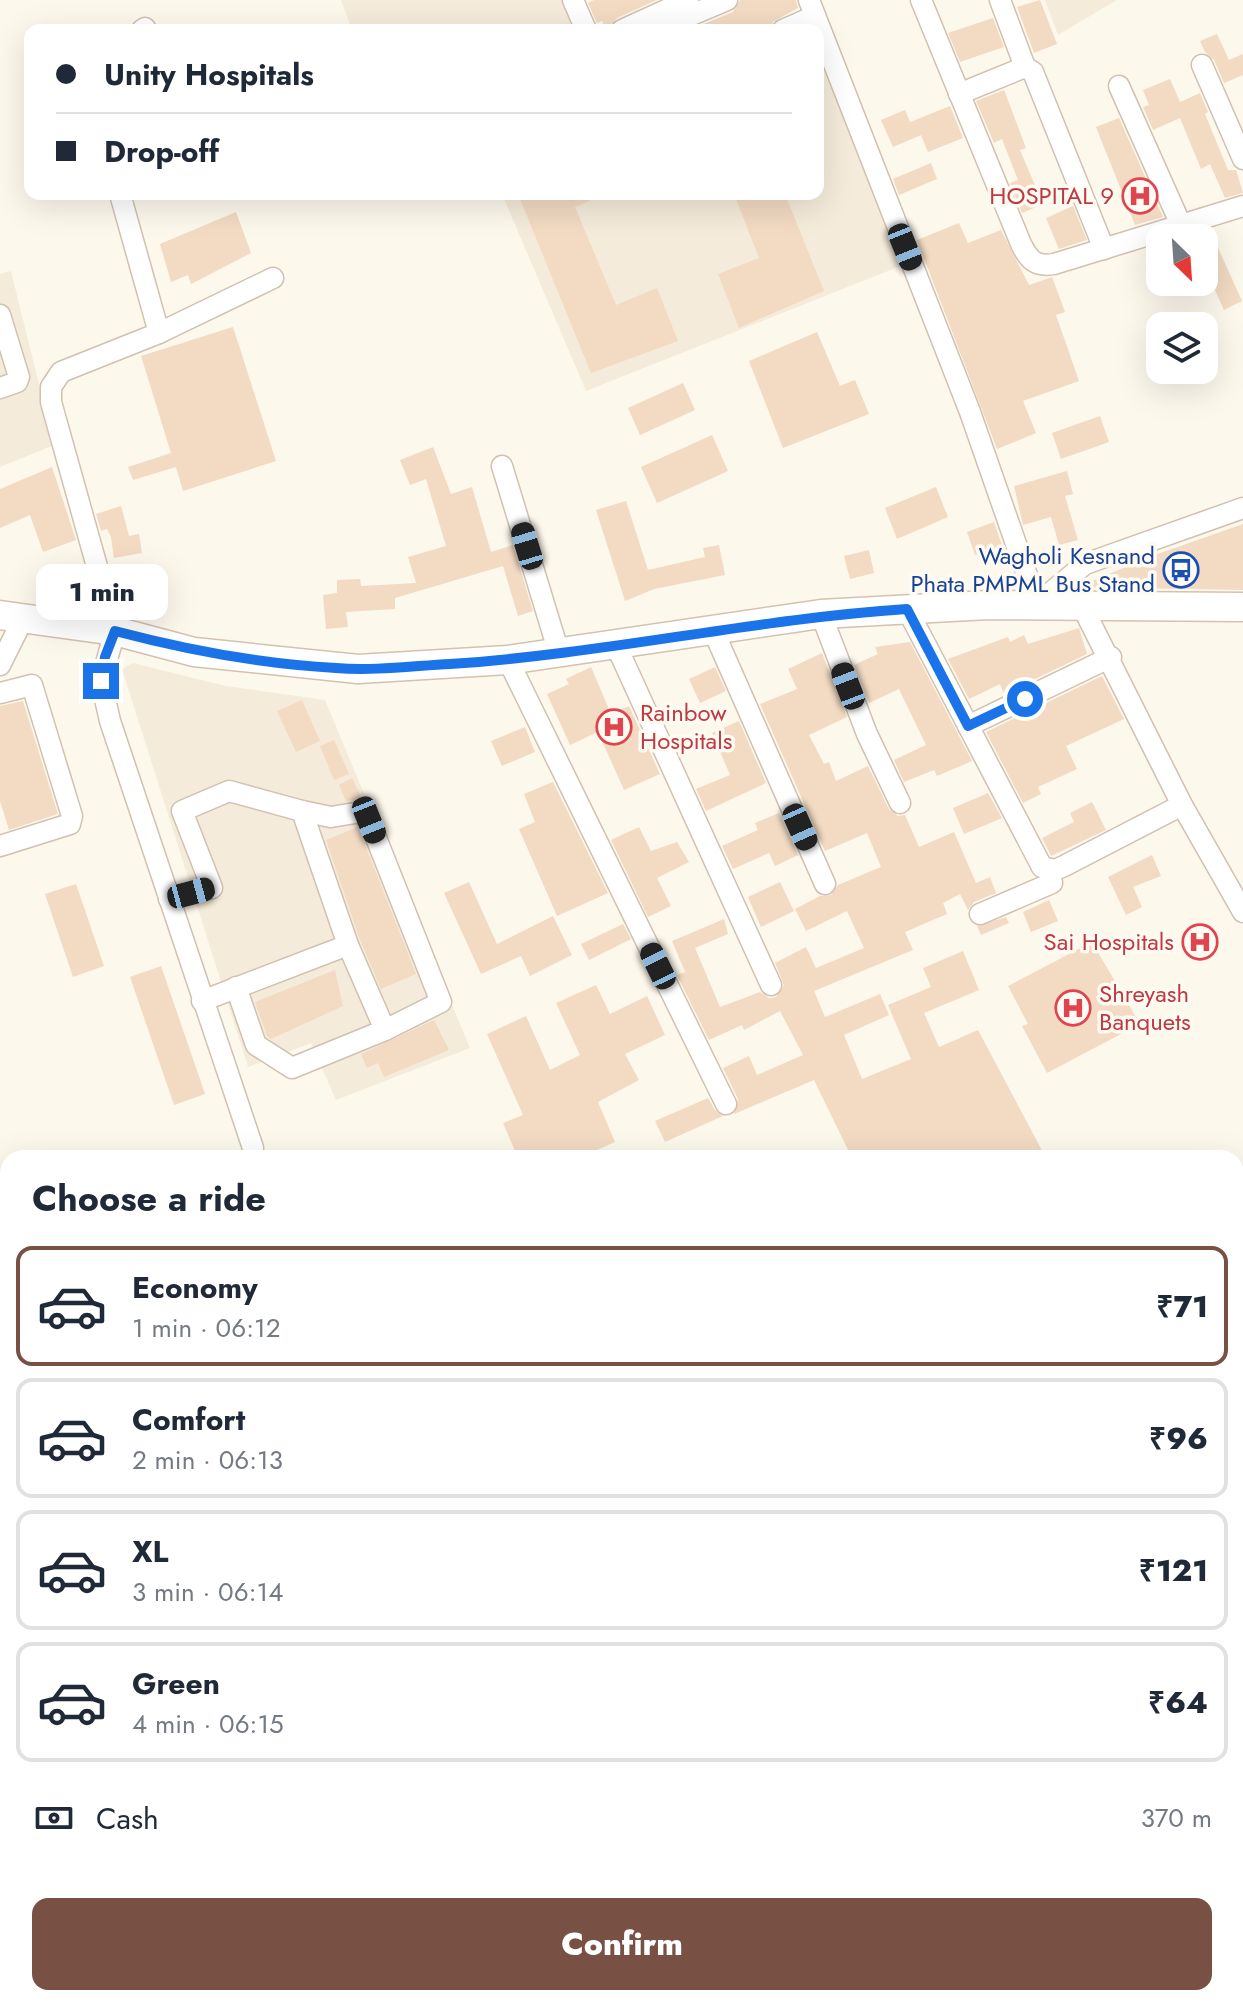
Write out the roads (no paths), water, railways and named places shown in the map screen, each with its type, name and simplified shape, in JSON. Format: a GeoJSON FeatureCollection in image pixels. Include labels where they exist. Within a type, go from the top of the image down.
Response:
{"type":"FeatureCollection","features":[{"type":"Feature","properties":{"kind":"main road"},"geometry":{"type":"LineString","coordinates":[[12,617],[115,631],[194,652],[335,668],[508,660],[821,614],[1037,604],[1243,607]]}},
{"type":"Feature","properties":{"kind":"street"},"geometry":{"type":"LineString","coordinates":[[573,0],[583,24]]}},
{"type":"Feature","properties":{"kind":"street"},"geometry":{"type":"LineString","coordinates":[[635,24],[688,0]]}},
{"type":"Feature","properties":{"kind":"street"},"geometry":{"type":"LineString","coordinates":[[670,24],[727,0]]}},
{"type":"Feature","properties":{"kind":"street"},"geometry":{"type":"LineString","coordinates":[[921,0],[1028,258],[1045,266],[1146,236]]}},
{"type":"Feature","properties":{"kind":"street"},"geometry":{"type":"LineString","coordinates":[[1000,0],[1025,67],[1033,72],[1104,249]]}},
{"type":"Feature","properties":{"kind":"street"},"geometry":{"type":"LineString","coordinates":[[791,24],[812,8]]}},
{"type":"Feature","properties":{"kind":"street"},"geometry":{"type":"LineString","coordinates":[[824,39],[970,412],[1037,604],[1085,564],[1243,508]]}},
{"type":"Feature","properties":{"kind":"street"},"geometry":{"type":"LineString","coordinates":[[1202,65],[1243,159]]}},
{"type":"Feature","properties":{"kind":"street"},"geometry":{"type":"LineString","coordinates":[[959,94],[1025,67]]}},
{"type":"Feature","properties":{"kind":"street"},"geometry":{"type":"LineString","coordinates":[[1119,86],[1181,224]]}},
{"type":"Feature","properties":{"kind":"street"},"geometry":{"type":"LineString","coordinates":[[122,200],[159,333]]}},
{"type":"Feature","properties":{"kind":"street"},"geometry":{"type":"LineString","coordinates":[[1184,224],[1243,206]]}},
{"type":"Feature","properties":{"kind":"street"},"geometry":{"type":"LineString","coordinates":[[253,1150],[110,721],[101,681],[105,657],[115,631],[51,402],[51,387],[61,372],[159,333],[273,278]]}},
{"type":"Feature","properties":{"kind":"street"},"geometry":{"type":"LineString","coordinates":[[0,315],[19,377],[17,382],[0,388]]}},
{"type":"Feature","properties":{"kind":"street"},"geometry":{"type":"LineString","coordinates":[[502,466],[559,653]]}},
{"type":"Feature","properties":{"kind":"street"},"geometry":{"type":"LineString","coordinates":[[1081,604],[1111,657],[1182,805],[1243,912]]}},
{"type":"Feature","properties":{"kind":"street"},"geometry":{"type":"LineString","coordinates":[[907,609],[1037,858],[1048,869],[1052,883],[980,914]]}},
{"type":"Feature","properties":{"kind":"street"},"geometry":{"type":"LineString","coordinates":[[821,614],[867,734],[900,803]]}},
{"type":"Feature","properties":{"kind":"street"},"geometry":{"type":"LineString","coordinates":[[0,665],[12,617]]}},
{"type":"Feature","properties":{"kind":"street"},"geometry":{"type":"LineString","coordinates":[[713,630],[825,884]]}},
{"type":"Feature","properties":{"kind":"street"},"geometry":{"type":"LineString","coordinates":[[616,645],[771,985]]}},
{"type":"Feature","properties":{"kind":"street"},"geometry":{"type":"LineString","coordinates":[[968,726],[1111,657]]}},
{"type":"Feature","properties":{"kind":"street"},"geometry":{"type":"LineString","coordinates":[[508,660],[726,1104]]}},
{"type":"Feature","properties":{"kind":"street"},"geometry":{"type":"LineString","coordinates":[[0,693],[32,685],[72,816],[70,824],[0,846]]}},
{"type":"Feature","properties":{"kind":"street"},"geometry":{"type":"LineString","coordinates":[[169,899],[212,888],[182,811],[229,791],[331,817],[361,812],[369,820],[441,1002],[385,1030],[292,1068],[256,1045],[236,987]]}},
{"type":"Feature","properties":{"kind":"street"},"geometry":{"type":"LineString","coordinates":[[1048,869],[1064,866],[1182,805]]}},
{"type":"Feature","properties":{"kind":"street"},"geometry":{"type":"LineString","coordinates":[[302,811],[348,945],[385,1030]]}},
{"type":"Feature","properties":{"kind":"street"},"geometry":{"type":"LineString","coordinates":[[202,1001],[348,945]]}},
{"type":"Feature","properties":{"kind":"place","name":"HOSPITAL 9"},"geometry":{"type":"Point","coordinates":[1140,196]}},
{"type":"Feature","properties":{"kind":"place","name":"Wagholi Kesnand Phata PMPML Bus Stand"},"geometry":{"type":"Point","coordinates":[1181,570]}},
{"type":"Feature","properties":{"kind":"place","name":"Rainbow Hospitals"},"geometry":{"type":"Point","coordinates":[614,727]}},
{"type":"Feature","properties":{"kind":"place","name":"Sai Hospitals"},"geometry":{"type":"Point","coordinates":[1200,942]}},
{"type":"Feature","properties":{"kind":"place","name":"Shreyash Banquets"},"geometry":{"type":"Point","coordinates":[1073,1008]}}]}
